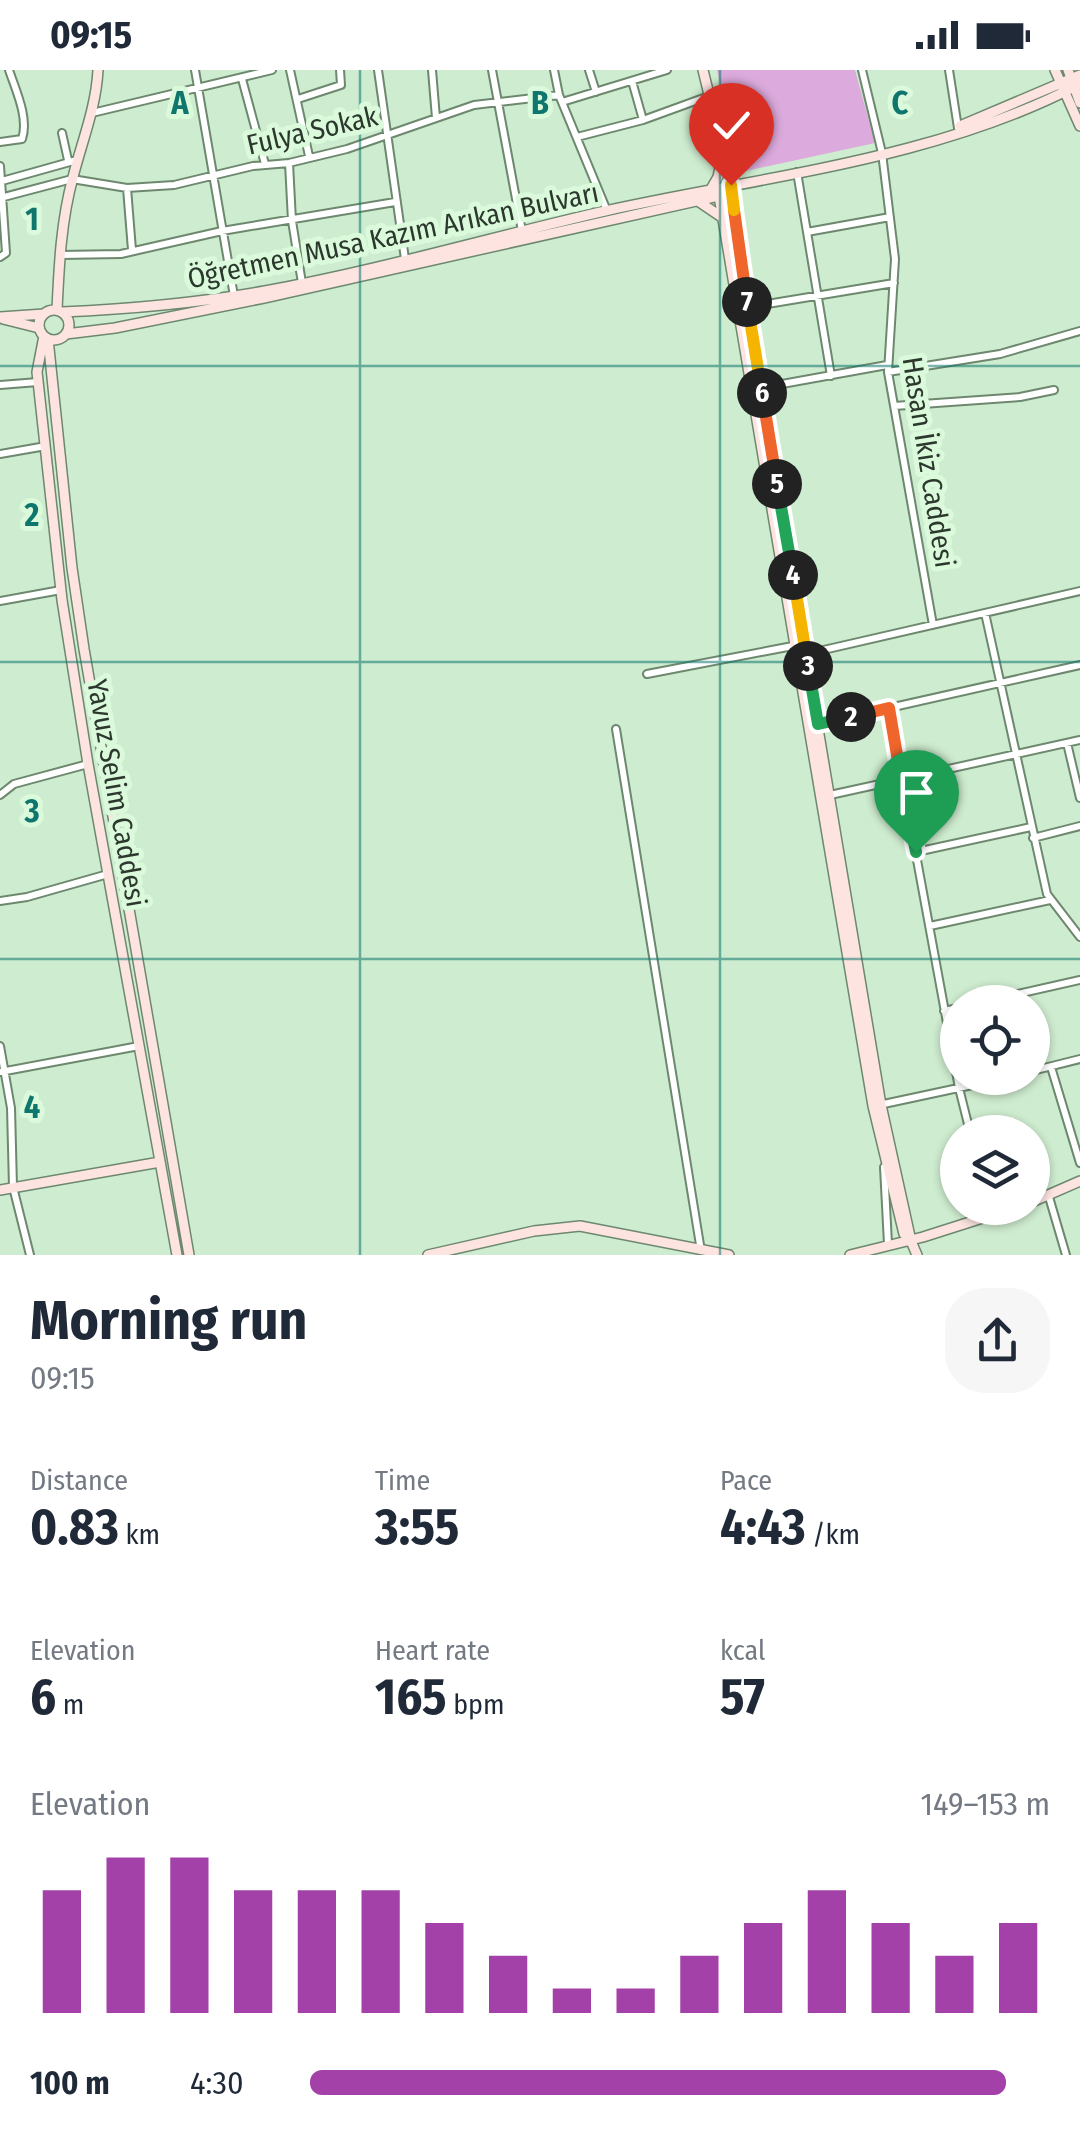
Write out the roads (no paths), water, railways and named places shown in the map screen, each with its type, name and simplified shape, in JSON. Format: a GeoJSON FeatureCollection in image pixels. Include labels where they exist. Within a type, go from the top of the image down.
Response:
{"type":"FeatureCollection","features":[{"type":"Feature","properties":{"kind":"street"},"geometry":{"type":"LineString","coordinates":[[0,142],[22,139],[25,133],[9,70]]}},
{"type":"Feature","properties":{"kind":"street"},"geometry":{"type":"LineString","coordinates":[[0,318],[58,339],[66,334],[69,324],[59,311],[59,254],[73,160],[92,113],[98,70]]}},
{"type":"Feature","properties":{"kind":"street"},"geometry":{"type":"LineString","coordinates":[[195,70],[234,296]]}},
{"type":"Feature","properties":{"kind":"street"},"geometry":{"type":"LineString","coordinates":[[92,113],[272,70]]}},
{"type":"Feature","properties":{"kind":"street"},"geometry":{"type":"LineString","coordinates":[[290,70],[310,157]]}},
{"type":"Feature","properties":{"kind":"street"},"geometry":{"type":"LineString","coordinates":[[298,99],[341,85],[340,70]]}},
{"type":"Feature","properties":{"kind":"street"},"geometry":{"type":"LineString","coordinates":[[378,70],[405,259]]}},
{"type":"Feature","properties":{"kind":"street"},"geometry":{"type":"LineString","coordinates":[[432,70],[436,118]]}},
{"type":"Feature","properties":{"kind":"street"},"geometry":{"type":"LineString","coordinates":[[492,70],[522,231]]}},
{"type":"Feature","properties":{"kind":"street"},"geometry":{"type":"LineString","coordinates":[[554,70],[560,98],[608,215]]}},
{"type":"Feature","properties":{"kind":"street"},"geometry":{"type":"LineString","coordinates":[[589,70],[596,92]]}},
{"type":"Feature","properties":{"kind":"street","name":"Fulya Sokak"},"geometry":{"type":"LineString","coordinates":[[72,179],[126,188],[174,185],[265,164],[290,163],[386,138],[474,105],[596,92],[668,70]]}},
{"type":"Feature","properties":{"kind":"street"},"geometry":{"type":"LineString","coordinates":[[703,70],[732,189],[756,389]]}},
{"type":"Feature","properties":{"kind":"street","name":"Hasan İkiz Caddesi"},"geometry":{"type":"LineString","coordinates":[[862,70],[882,154],[895,259],[888,369],[933,625]]}},
{"type":"Feature","properties":{"kind":"street"},"geometry":{"type":"LineString","coordinates":[[950,70],[958,130]]}},
{"type":"Feature","properties":{"kind":"street"},"geometry":{"type":"LineString","coordinates":[[1055,70],[1080,126]]}},
{"type":"Feature","properties":{"kind":"street"},"geometry":{"type":"LineString","coordinates":[[1075,79],[1080,103]]}},
{"type":"Feature","properties":{"kind":"street","name":"Öğretmen Musa Kazım Arıkan Bulvarı"},"geometry":{"type":"LineString","coordinates":[[59,311],[154,308],[303,286],[522,231],[715,193],[882,154],[958,130],[1063,89],[1075,79]]}},
{"type":"Feature","properties":{"kind":"street"},"geometry":{"type":"LineString","coordinates":[[242,80],[265,164]]}},
{"type":"Feature","properties":{"kind":"street"},"geometry":{"type":"LineString","coordinates":[[632,81],[643,120]]}},
{"type":"Feature","properties":{"kind":"street"},"geometry":{"type":"LineString","coordinates":[[576,137],[643,120],[709,96]]}},
{"type":"Feature","properties":{"kind":"street"},"geometry":{"type":"LineString","coordinates":[[62,132],[73,160]]}},
{"type":"Feature","properties":{"kind":"street"},"geometry":{"type":"LineString","coordinates":[[723,150],[715,193],[756,389],[802,648],[877,1106],[908,1240]]}},
{"type":"Feature","properties":{"kind":"street"},"geometry":{"type":"LineString","coordinates":[[2,182],[73,160]]}},
{"type":"Feature","properties":{"kind":"street"},"geometry":{"type":"LineString","coordinates":[[290,163],[292,221],[303,286]]}},
{"type":"Feature","properties":{"kind":"street"},"geometry":{"type":"LineString","coordinates":[[0,166],[7,241],[6,254],[0,258]]}},
{"type":"Feature","properties":{"kind":"street"},"geometry":{"type":"LineString","coordinates":[[796,172],[831,376]]}},
{"type":"Feature","properties":{"kind":"street"},"geometry":{"type":"LineString","coordinates":[[2,198],[72,179]]}},
{"type":"Feature","properties":{"kind":"street"},"geometry":{"type":"LineString","coordinates":[[126,188],[132,250]]}},
{"type":"Feature","properties":{"kind":"street","name":"Öğretmen Musa Kazım Arıkan Bulvarı"},"geometry":{"type":"LineString","coordinates":[[66,334],[150,321],[608,215],[698,201],[715,193]]}},
{"type":"Feature","properties":{"kind":"street"},"geometry":{"type":"LineString","coordinates":[[698,201],[722,218]]}},
{"type":"Feature","properties":{"kind":"street"},"geometry":{"type":"LineString","coordinates":[[59,254],[101,255],[222,230],[395,202]]}},
{"type":"Feature","properties":{"kind":"street"},"geometry":{"type":"LineString","coordinates":[[807,232],[890,217]]}},
{"type":"Feature","properties":{"kind":"street"},"geometry":{"type":"LineString","coordinates":[[748,307],[894,283]]}},
{"type":"Feature","properties":{"kind":"street"},"geometry":{"type":"LineString","coordinates":[[0,318],[59,311]]}},
{"type":"Feature","properties":{"kind":"street"},"geometry":{"type":"LineString","coordinates":[[44,314],[44,334]]}},
{"type":"Feature","properties":{"kind":"street"},"geometry":{"type":"LineString","coordinates":[[756,389],[1000,354],[1080,331]]}},
{"type":"Feature","properties":{"kind":"street","name":"Yavuz Selim Caddesi"},"geometry":{"type":"LineString","coordinates":[[44,334],[38,382],[61,590],[88,764],[178,1255]]}},
{"type":"Feature","properties":{"kind":"street","name":"Yavuz Selim Caddesi"},"geometry":{"type":"LineString","coordinates":[[44,334],[72,568],[189,1255]]}},
{"type":"Feature","properties":{"kind":"street"},"geometry":{"type":"LineString","coordinates":[[0,385],[38,382]]}},
{"type":"Feature","properties":{"kind":"street"},"geometry":{"type":"LineString","coordinates":[[894,406],[1020,397],[1054,390]]}},
{"type":"Feature","properties":{"kind":"street"},"geometry":{"type":"LineString","coordinates":[[0,454],[46,446]]}},
{"type":"Feature","properties":{"kind":"street"},"geometry":{"type":"LineString","coordinates":[[0,601],[61,590]]}},
{"type":"Feature","properties":{"kind":"street"},"geometry":{"type":"LineString","coordinates":[[647,674],[933,625],[1080,591]]}},
{"type":"Feature","properties":{"kind":"street"},"geometry":{"type":"LineString","coordinates":[[985,614],[1050,900],[1080,937]]}},
{"type":"Feature","properties":{"kind":"street"},"geometry":{"type":"LineString","coordinates":[[802,648],[830,795],[877,1106],[888,1244]]}},
{"type":"Feature","properties":{"kind":"street"},"geometry":{"type":"LineString","coordinates":[[818,724],[1080,665]]}},
{"type":"Feature","properties":{"kind":"street"},"geometry":{"type":"LineString","coordinates":[[889,708],[940,987]]}},
{"type":"Feature","properties":{"kind":"street"},"geometry":{"type":"LineString","coordinates":[[616,729],[701,1251]]}},
{"type":"Feature","properties":{"kind":"street"},"geometry":{"type":"LineString","coordinates":[[830,795],[1080,740]]}},
{"type":"Feature","properties":{"kind":"street"},"geometry":{"type":"LineString","coordinates":[[1067,743],[1080,798]]}},
{"type":"Feature","properties":{"kind":"street"},"geometry":{"type":"LineString","coordinates":[[0,794],[14,784],[103,760]]}},
{"type":"Feature","properties":{"kind":"street"},"geometry":{"type":"LineString","coordinates":[[1034,838],[1080,826]]}},
{"type":"Feature","properties":{"kind":"street"},"geometry":{"type":"LineString","coordinates":[[916,852],[1031,828]]}},
{"type":"Feature","properties":{"kind":"street"},"geometry":{"type":"LineString","coordinates":[[0,901],[108,874]]}},
{"type":"Feature","properties":{"kind":"street"},"geometry":{"type":"LineString","coordinates":[[930,926],[1050,900]]}},
{"type":"Feature","properties":{"kind":"street"},"geometry":{"type":"LineString","coordinates":[[1050,987],[1080,980]]}},
{"type":"Feature","properties":{"kind":"street"},"geometry":{"type":"LineString","coordinates":[[0,1046],[11,1108],[13,1187],[30,1255]]}},
{"type":"Feature","properties":{"kind":"street"},"geometry":{"type":"LineString","coordinates":[[2,1072],[139,1046]]}},
{"type":"Feature","properties":{"kind":"street"},"geometry":{"type":"LineString","coordinates":[[1080,1058],[1050,1067],[1080,1163]]}},
{"type":"Feature","properties":{"kind":"street"},"geometry":{"type":"LineString","coordinates":[[877,1106],[940,1092]]}},
{"type":"Feature","properties":{"kind":"street"},"geometry":{"type":"LineString","coordinates":[[883,1150],[915,1255]]}},
{"type":"Feature","properties":{"kind":"street"},"geometry":{"type":"LineString","coordinates":[[0,1190],[160,1162]]}},
{"type":"Feature","properties":{"kind":"street"},"geometry":{"type":"LineString","coordinates":[[1050,1196],[1080,1181]]}},
{"type":"Feature","properties":{"kind":"street"},"geometry":{"type":"LineString","coordinates":[[1050,1199],[1066,1255]]}},
{"type":"Feature","properties":{"kind":"street"},"geometry":{"type":"LineString","coordinates":[[850,1255],[950,1225]]}},
{"type":"Feature","properties":{"kind":"street"},"geometry":{"type":"LineString","coordinates":[[428,1255],[534,1231],[580,1226],[729,1255]]}}]}
